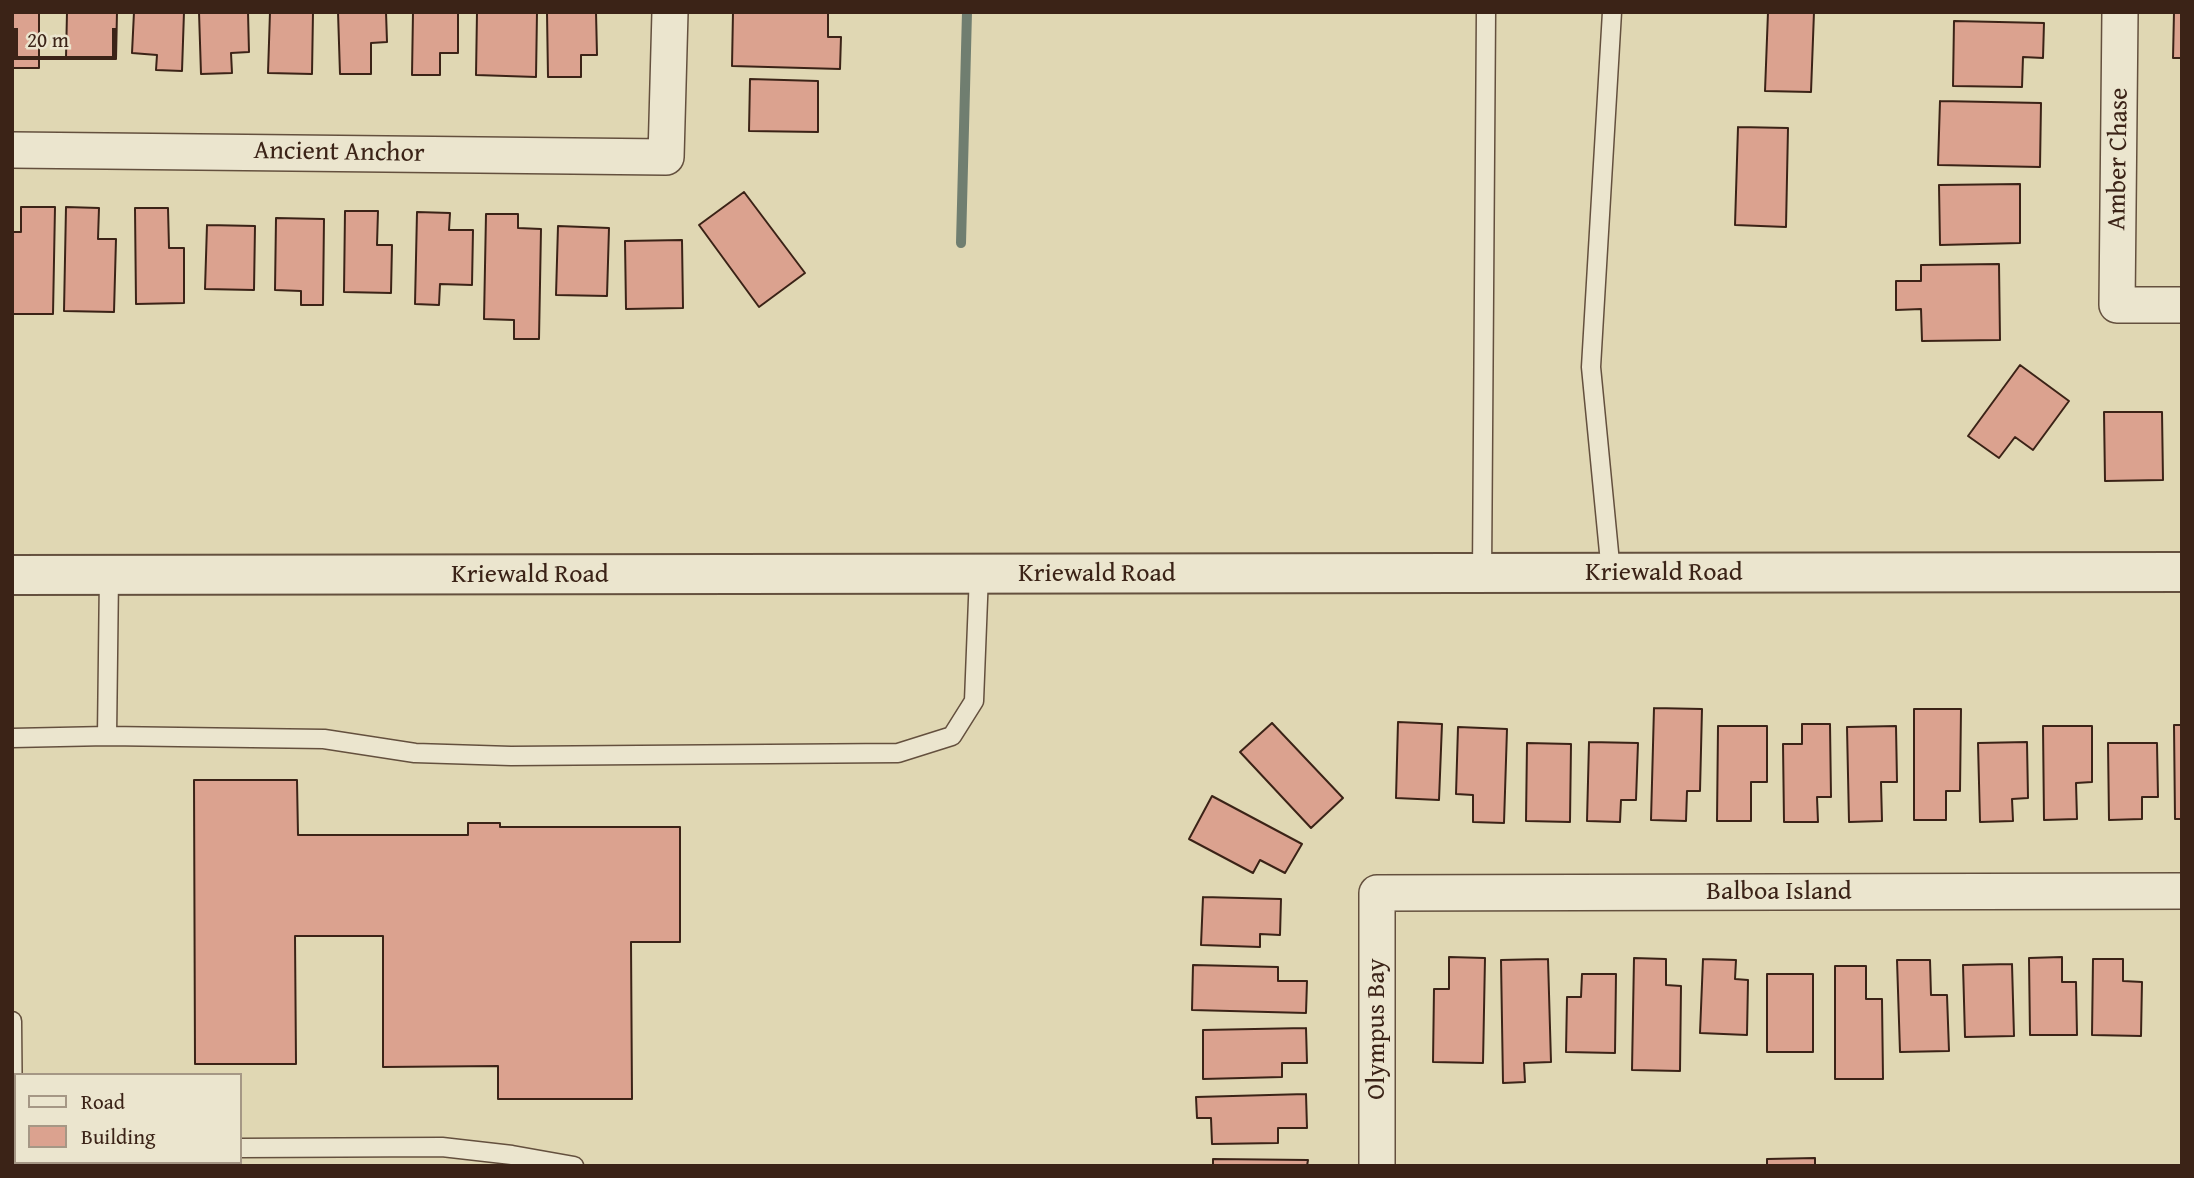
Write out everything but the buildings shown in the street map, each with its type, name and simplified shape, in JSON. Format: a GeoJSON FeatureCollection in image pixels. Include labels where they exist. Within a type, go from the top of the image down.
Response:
{"type":"FeatureCollection","features":[{"type":"Feature","properties":{"kind":"street","name":"Ancient Anchor"},"geometry":{"type":"LineString","coordinates":[[12,150],[666,157],[670,12]]}},
{"type":"Feature","properties":{"kind":"street","name":"Amber Chase"},"geometry":{"type":"LineString","coordinates":[[2120,12],[2117,305],[2182,305]]}},
{"type":"Feature","properties":{"kind":"street","name":"Kriewald Road"},"geometry":{"type":"LineString","coordinates":[[12,576],[2182,572]]}},
{"type":"Feature","properties":{"kind":"street","name":"Balboa Island"},"geometry":{"type":"LineString","coordinates":[[1377,893],[2182,891]]}},
{"type":"Feature","properties":{"kind":"street","name":"Olympus Bay"},"geometry":{"type":"LineString","coordinates":[[1377,893],[1377,1166]]}},
{"type":"Feature","properties":{"kind":"lane"},"geometry":{"type":"LineString","coordinates":[[1482,574],[1486,12]]}},
{"type":"Feature","properties":{"kind":"lane"},"geometry":{"type":"LineString","coordinates":[[1611,573],[1591,367],[1612,12]]}},
{"type":"Feature","properties":{"kind":"lane"},"geometry":{"type":"LineString","coordinates":[[12,738],[107,736],[324,739],[415,753],[511,756],[898,753],[952,736],[974,701],[979,574]]}},
{"type":"Feature","properties":{"kind":"lane"},"geometry":{"type":"LineString","coordinates":[[107,736],[109,575]]}},
{"type":"Feature","properties":{"kind":"lane"},"geometry":{"type":"LineString","coordinates":[[12,1021],[12,1166]]}},
{"type":"Feature","properties":{"kind":"lane"},"geometry":{"type":"LineString","coordinates":[[242,1148],[442,1147],[574,1166]]}},
{"type":"Feature","properties":{"kind":"waterway"},"geometry":{"type":"LineString","coordinates":[[961,243],[967,12]]}}]}
